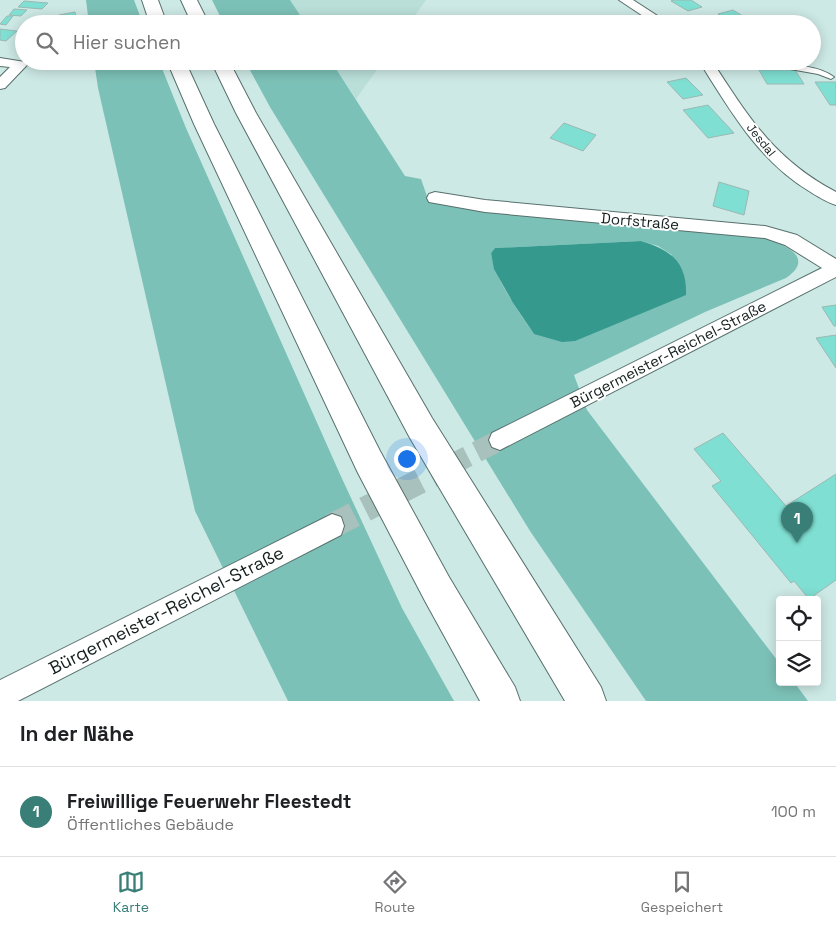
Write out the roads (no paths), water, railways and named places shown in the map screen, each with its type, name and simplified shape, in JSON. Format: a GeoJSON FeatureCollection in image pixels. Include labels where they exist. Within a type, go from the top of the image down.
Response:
{"type":"FeatureCollection","features":[{"type":"Feature","properties":{"kind":"highway"},"geometry":{"type":"LineString","coordinates":[[150,0],[156,15]]}},
{"type":"Feature","properties":{"kind":"highway"},"geometry":{"type":"LineString","coordinates":[[189,0],[196,15]]}},
{"type":"Feature","properties":{"kind":"highway"},"geometry":{"type":"LineString","coordinates":[[180,70],[204,124],[369,462],[437,589],[501,701]]}},
{"type":"Feature","properties":{"kind":"highway"},"geometry":{"type":"LineString","coordinates":[[224,70],[246,113],[421,428],[587,701]]}},
{"type":"Feature","properties":{"kind":"street"},"geometry":{"type":"LineString","coordinates":[[625,0],[649,15]]}},
{"type":"Feature","properties":{"kind":"street"},"geometry":{"type":"LineString","coordinates":[[0,62],[15,64]]}},
{"type":"Feature","properties":{"kind":"street"},"geometry":{"type":"LineString","coordinates":[[0,85],[15,70]]}},
{"type":"Feature","properties":{"kind":"street","name":"Jesdal"},"geometry":{"type":"LineString","coordinates":[[712,70],[752,130],[773,156],[802,180],[836,200]]}},
{"type":"Feature","properties":{"kind":"street","name":"Dorfstraße"},"geometry":{"type":"LineString","coordinates":[[435,198],[486,206],[765,232],[791,240],[836,268]]}},
{"type":"Feature","properties":{"kind":"street","name":"Bürgermeister-Reichel-Straße"},"geometry":{"type":"LineString","coordinates":[[500,440],[836,268]]}},
{"type":"Feature","properties":{"kind":"street","name":"Bürgermeister-Reichel-Straße"},"geometry":{"type":"LineString","coordinates":[[0,695],[332,526]]}},
{"type":"Feature","properties":{"kind":"lane"},"geometry":{"type":"LineString","coordinates":[[817,70],[832,77]]}},
{"type":"Feature","properties":{"kind":"tunnel"},"geometry":{"type":"LineString","coordinates":[[449,466],[500,440]]}},
{"type":"Feature","properties":{"kind":"tunnel"},"geometry":{"type":"LineString","coordinates":[[332,526],[452,465]]}},
{"type":"Feature","properties":{"kind":"place","name":"Freiwillige Feuerwehr Fleestedt"},"geometry":{"type":"Point","coordinates":[797,543]}}]}
